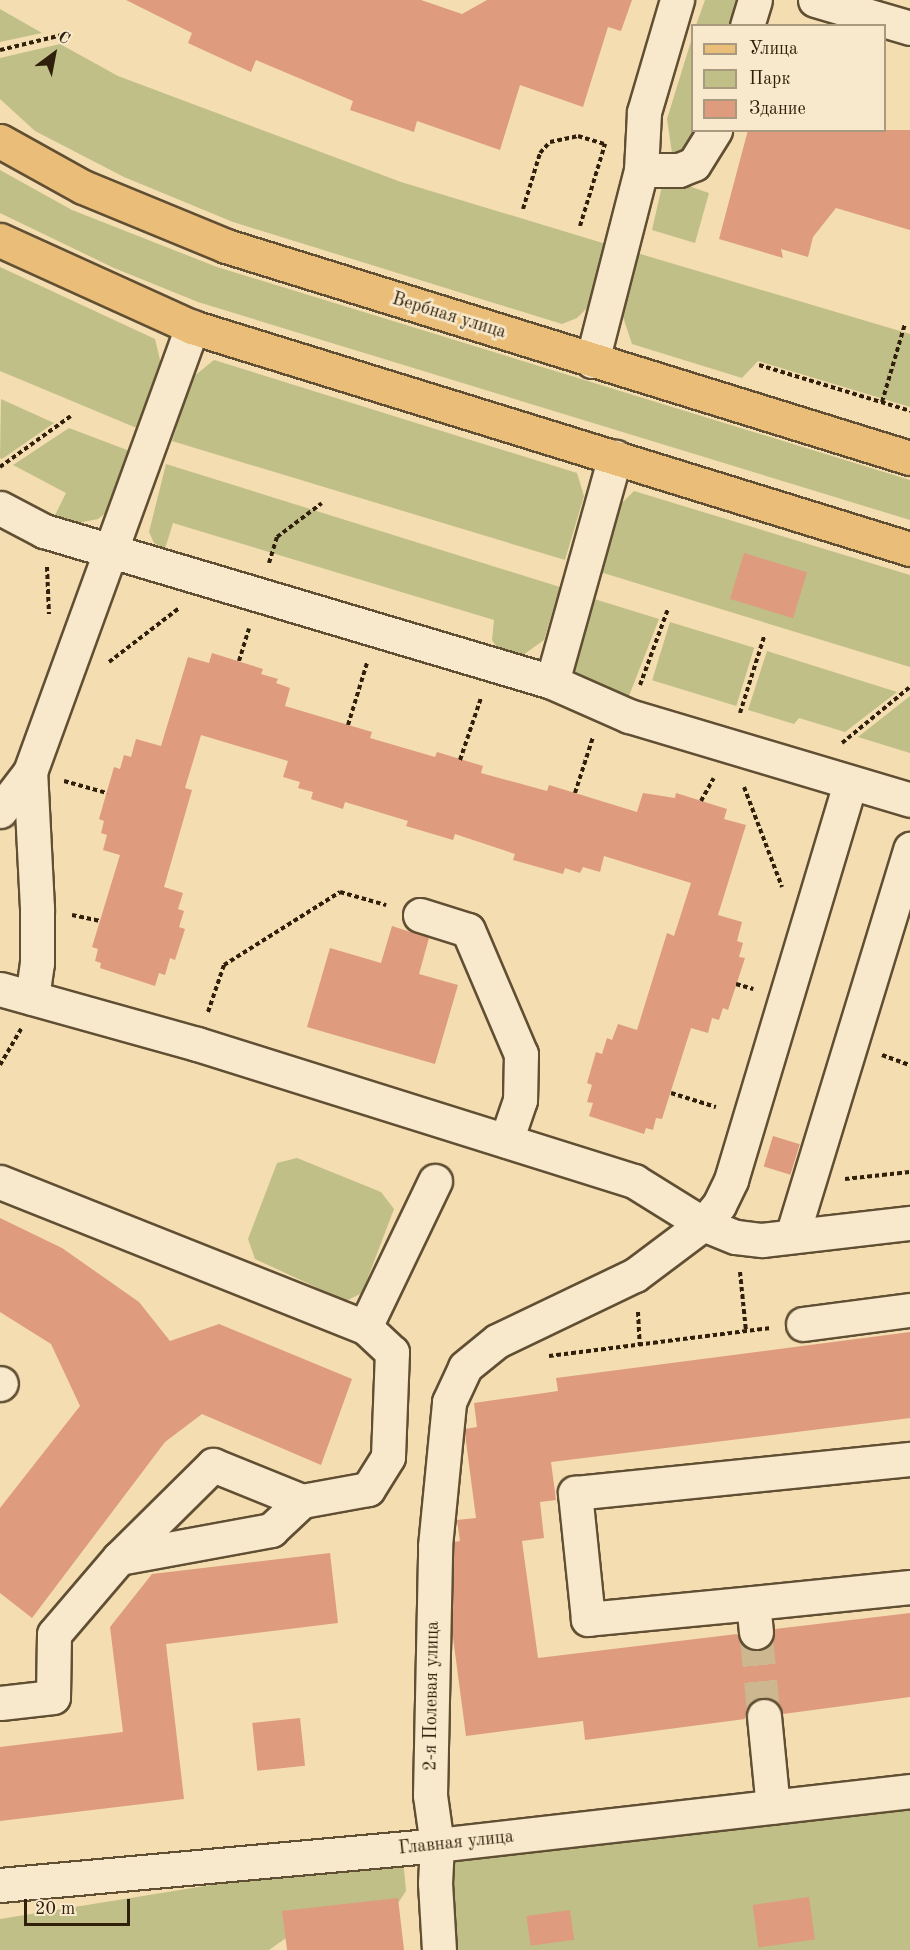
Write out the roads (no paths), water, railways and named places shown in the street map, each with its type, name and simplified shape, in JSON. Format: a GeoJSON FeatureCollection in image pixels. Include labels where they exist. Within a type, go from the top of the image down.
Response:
{"type":"FeatureCollection","features":[{"type":"Feature","properties":{"kind":"main road","name":"Вербная улица"},"geometry":{"type":"LineString","coordinates":[[0,141],[83,187],[226,246],[910,458]]}},
{"type":"Feature","properties":{"kind":"main road"},"geometry":{"type":"LineString","coordinates":[[0,240],[192,327],[910,549]]}},
{"type":"Feature","properties":{"kind":"street"},"geometry":{"type":"LineString","coordinates":[[592,361],[641,170],[644,112],[677,0]]}},
{"type":"Feature","properties":{"kind":"street"},"geometry":{"type":"LineString","coordinates":[[748,24],[755,0]]}},
{"type":"Feature","properties":{"kind":"street"},"geometry":{"type":"LineString","coordinates":[[815,0],[910,28]]}},
{"type":"Feature","properties":{"kind":"street"},"geometry":{"type":"LineString","coordinates":[[641,170],[679,171],[694,164],[714,132]]}},
{"type":"Feature","properties":{"kind":"street"},"geometry":{"type":"LineString","coordinates":[[0,811],[30,772],[192,327]]}},
{"type":"Feature","properties":{"kind":"street"},"geometry":{"type":"LineString","coordinates":[[552,682],[615,457]]}},
{"type":"Feature","properties":{"kind":"street"},"geometry":{"type":"LineString","coordinates":[[0,508],[44,531],[552,682],[616,712],[910,800]]}},
{"type":"Feature","properties":{"kind":"street"},"geometry":{"type":"LineString","coordinates":[[30,772],[37,952],[32,998]]}},
{"type":"Feature","properties":{"kind":"street","name":"2-я Полевая улица"},"geometry":{"type":"LineString","coordinates":[[439,1950],[435,1883],[437,1845],[430,1796],[435,1546],[449,1402],[465,1367],[497,1341],[635,1275],[703,1224],[719,1205],[730,1180],[850,783]]}},
{"type":"Feature","properties":{"kind":"street"},"geometry":{"type":"LineString","coordinates":[[792,1236],[910,849]]}},
{"type":"Feature","properties":{"kind":"street"},"geometry":{"type":"LineString","coordinates":[[420,915],[468,930],[521,1054],[520,1100],[506,1141]]}},
{"type":"Feature","properties":{"kind":"street"},"geometry":{"type":"LineString","coordinates":[[0,989],[197,1044],[634,1181],[703,1224],[736,1237],[762,1240],[910,1223]]}},
{"type":"Feature","properties":{"kind":"street"},"geometry":{"type":"LineString","coordinates":[[365,1327],[435,1181]]}},
{"type":"Feature","properties":{"kind":"street"},"geometry":{"type":"LineString","coordinates":[[0,1182],[365,1327],[392,1352],[388,1457],[368,1489],[302,1501],[213,1465],[119,1558],[54,1634],[53,1697],[0,1703]]}},
{"type":"Feature","properties":{"kind":"street"},"geometry":{"type":"LineString","coordinates":[[803,1324],[910,1310]]}},
{"type":"Feature","properties":{"kind":"street"},"geometry":{"type":"LineString","coordinates":[[910,1459],[575,1493],[588,1619],[754,1617],[910,1587]]}},
{"type":"Feature","properties":{"kind":"street"},"geometry":{"type":"LineString","coordinates":[[119,1558],[271,1530],[302,1501]]}},
{"type":"Feature","properties":{"kind":"street"},"geometry":{"type":"LineString","coordinates":[[764,1716],[774,1807]]}},
{"type":"Feature","properties":{"kind":"street","name":"Главная улица"},"geometry":{"type":"LineString","coordinates":[[0,1885],[437,1845],[910,1791]]}},
{"type":"Feature","properties":{"kind":"tunnel"},"geometry":{"type":"LineString","coordinates":[[756,1632],[764,1716]]}}]}
